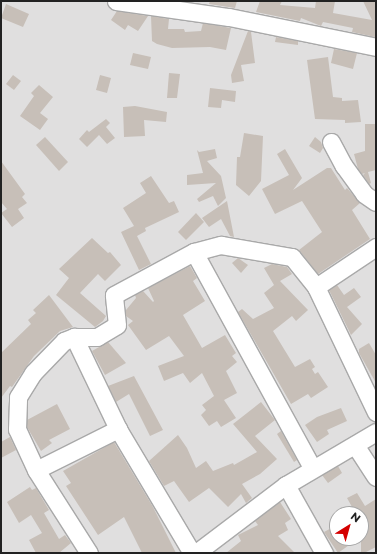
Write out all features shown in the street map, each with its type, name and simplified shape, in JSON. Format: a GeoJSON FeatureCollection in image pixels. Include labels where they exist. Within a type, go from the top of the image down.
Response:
{"type":"FeatureCollection","features":[{"type":"Feature","properties":{"kind":"street"},"geometry":{"type":"LineString","coordinates":[[116,1],[229,17],[376,47]]}},
{"type":"Feature","properties":{"kind":"street"},"geometry":{"type":"LineString","coordinates":[[331,142],[344,166],[364,194],[376,202]]}},
{"type":"Feature","properties":{"kind":"street"},"geometry":{"type":"LineString","coordinates":[[89,553],[36,470],[17,429],[18,397],[44,360],[64,341],[74,337],[97,337],[109,332],[117,325],[114,295],[194,252],[221,246],[292,257],[316,287],[376,412]]}},
{"type":"Feature","properties":{"kind":"street"},"geometry":{"type":"LineString","coordinates":[[316,287],[376,247]]}},
{"type":"Feature","properties":{"kind":"street"},"geometry":{"type":"LineString","coordinates":[[194,252],[313,469]]}},
{"type":"Feature","properties":{"kind":"street"},"geometry":{"type":"LineString","coordinates":[[74,337],[118,429],[192,553]]}},
{"type":"Feature","properties":{"kind":"street"},"geometry":{"type":"LineString","coordinates":[[36,470],[118,429]]}},
{"type":"Feature","properties":{"kind":"street"},"geometry":{"type":"LineString","coordinates":[[196,553],[286,486],[376,432]]}},
{"type":"Feature","properties":{"kind":"street"},"geometry":{"type":"LineString","coordinates":[[355,445],[376,477]]}},
{"type":"Feature","properties":{"kind":"street"},"geometry":{"type":"LineString","coordinates":[[286,486],[324,553]]}},
{"type":"Feature","properties":{"kind":"shaded area"},"geometry":{"type":"Polygon","coordinates":[[[1,1],[376,1],[376,553],[1,553],[1,1]]]}},
{"type":"Feature","properties":{"kind":"building"},"geometry":{"type":"Polygon","coordinates":[[[210,1],[237,1],[235,8],[209,4],[210,1]]]}},
{"type":"Feature","properties":{"kind":"building"},"geometry":{"type":"Polygon","coordinates":[[[260,1],[282,1],[280,5],[315,8],[316,1],[335,1],[333,13],[372,20],[363,1],[376,1],[375,37],[352,32],[353,28],[323,22],[321,26],[301,18],[300,21],[256,12],[260,1]]]}},
{"type":"Feature","properties":{"kind":"building"},"geometry":{"type":"Polygon","coordinates":[[[6,4],[29,14],[23,27],[1,18],[6,4]]]}},
{"type":"Feature","properties":{"kind":"building"},"geometry":{"type":"Polygon","coordinates":[[[117,11],[148,16],[138,31],[128,25],[125,30],[111,20],[117,11]]]}},
{"type":"Feature","properties":{"kind":"building"},"geometry":{"type":"Polygon","coordinates":[[[151,16],[169,19],[168,29],[184,29],[185,32],[201,31],[203,23],[231,28],[226,50],[210,47],[172,48],[157,44],[152,41],[151,16]]]}},
{"type":"Feature","properties":{"kind":"building"},"geometry":{"type":"Polygon","coordinates":[[[248,31],[251,32],[255,63],[241,65],[244,81],[232,83],[231,75],[248,31]]]}},
{"type":"Feature","properties":{"kind":"building"},"geometry":{"type":"Polygon","coordinates":[[[276,37],[298,41],[298,45],[275,42],[276,37]]]}},
{"type":"Feature","properties":{"kind":"building"},"geometry":{"type":"Polygon","coordinates":[[[334,49],[357,53],[353,69],[331,63],[334,49]]]}},
{"type":"Feature","properties":{"kind":"building"},"geometry":{"type":"Polygon","coordinates":[[[133,53],[151,57],[148,69],[130,65],[133,53]]]}},
{"type":"Feature","properties":{"kind":"building"},"geometry":{"type":"Polygon","coordinates":[[[328,57],[333,97],[342,98],[342,101],[358,100],[361,122],[345,123],[345,120],[315,119],[307,60],[328,57]]]}},
{"type":"Feature","properties":{"kind":"building"},"geometry":{"type":"Polygon","coordinates":[[[169,73],[180,74],[177,98],[167,98],[169,73]]]}},
{"type":"Feature","properties":{"kind":"building"},"geometry":{"type":"Polygon","coordinates":[[[13,75],[21,81],[14,90],[6,84],[13,75]]]}},
{"type":"Feature","properties":{"kind":"building"},"geometry":{"type":"Polygon","coordinates":[[[100,75],[111,78],[107,93],[96,90],[100,75]]]}},
{"type":"Feature","properties":{"kind":"building"},"geometry":{"type":"Polygon","coordinates":[[[39,85],[53,97],[40,113],[48,119],[40,130],[20,116],[34,96],[31,93],[39,85]]]}},
{"type":"Feature","properties":{"kind":"building"},"geometry":{"type":"Polygon","coordinates":[[[210,88],[236,91],[235,102],[222,100],[221,108],[208,107],[210,88]]]}},
{"type":"Feature","properties":{"kind":"building"},"geometry":{"type":"Polygon","coordinates":[[[135,106],[167,112],[166,122],[144,120],[145,136],[124,137],[123,107],[135,106]]]}},
{"type":"Feature","properties":{"kind":"building"},"geometry":{"type":"Polygon","coordinates":[[[106,119],[110,123],[106,127],[115,138],[107,144],[99,135],[87,147],[79,139],[87,130],[89,132],[106,119]]]}},
{"type":"Feature","properties":{"kind":"building"},"geometry":{"type":"Polygon","coordinates":[[[365,124],[376,124],[376,170],[368,172],[371,183],[369,184],[363,175],[365,173],[362,174],[358,169],[354,154],[365,151],[365,124]]]}},
{"type":"Feature","properties":{"kind":"building"},"geometry":{"type":"Polygon","coordinates":[[[244,133],[263,136],[261,181],[249,196],[236,185],[237,157],[240,157],[244,133]]]}},
{"type":"Feature","properties":{"kind":"building"},"geometry":{"type":"Polygon","coordinates":[[[45,137],[68,162],[59,171],[36,145],[45,137]]]}},
{"type":"Feature","properties":{"kind":"building"},"geometry":{"type":"Polygon","coordinates":[[[315,137],[321,142],[323,148],[320,153],[309,146],[315,137]]]}},
{"type":"Feature","properties":{"kind":"building"},"geometry":{"type":"Polygon","coordinates":[[[215,149],[217,158],[207,161],[221,176],[226,198],[218,206],[213,196],[199,202],[197,199],[216,183],[187,185],[187,175],[203,173],[197,150],[199,152],[215,149]]]}},
{"type":"Feature","properties":{"kind":"building"},"geometry":{"type":"Polygon","coordinates":[[[285,149],[302,178],[293,190],[327,168],[331,168],[345,190],[347,188],[360,203],[352,210],[370,239],[318,274],[299,250],[322,232],[302,201],[275,214],[262,189],[289,175],[277,154],[285,149]]]}},
{"type":"Feature","properties":{"kind":"building"},"geometry":{"type":"Polygon","coordinates":[[[1,161],[25,194],[22,197],[27,203],[18,209],[24,218],[12,227],[1,213],[7,209],[1,202],[1,161]]]}},
{"type":"Feature","properties":{"kind":"building"},"geometry":{"type":"Polygon","coordinates":[[[151,176],[169,203],[174,201],[179,212],[145,228],[146,231],[137,236],[151,264],[139,270],[121,232],[134,226],[123,208],[146,193],[140,183],[151,176]]]}},
{"type":"Feature","properties":{"kind":"building"},"geometry":{"type":"Polygon","coordinates":[[[227,201],[234,237],[230,236],[221,219],[209,227],[202,218],[227,201]]]}},
{"type":"Feature","properties":{"kind":"building"},"geometry":{"type":"Polygon","coordinates":[[[196,213],[204,222],[186,240],[178,232],[196,213]]]}},
{"type":"Feature","properties":{"kind":"building"},"geometry":{"type":"Polygon","coordinates":[[[92,238],[108,253],[110,252],[121,265],[105,281],[98,274],[80,293],[106,316],[103,321],[95,327],[56,295],[69,278],[59,269],[92,238]]]}},
{"type":"Feature","properties":{"kind":"building"},"geometry":{"type":"Polygon","coordinates":[[[238,258],[248,265],[241,273],[232,263],[238,258]]]}},
{"type":"Feature","properties":{"kind":"building"},"geometry":{"type":"Polygon","coordinates":[[[272,264],[287,267],[292,274],[280,281],[308,310],[296,321],[292,316],[273,331],[295,367],[310,359],[315,367],[312,369],[315,374],[318,372],[328,387],[311,398],[308,394],[291,404],[238,312],[242,309],[253,319],[274,308],[264,293],[274,285],[264,268],[272,264]]]}},
{"type":"Feature","properties":{"kind":"building"},"geometry":{"type":"Polygon","coordinates":[[[190,266],[197,278],[193,281],[205,301],[183,315],[202,348],[225,335],[236,353],[232,356],[237,362],[226,371],[237,393],[224,400],[236,418],[221,427],[217,421],[209,426],[201,415],[206,410],[202,405],[214,396],[202,373],[190,383],[183,373],[164,381],[158,366],[184,356],[169,336],[146,350],[128,325],[133,321],[126,316],[126,310],[136,298],[135,295],[143,291],[153,302],[154,301],[148,288],[190,266]]]}},
{"type":"Feature","properties":{"kind":"building"},"geometry":{"type":"Polygon","coordinates":[[[337,285],[344,295],[354,288],[361,297],[347,307],[362,324],[351,335],[329,290],[337,285]]]}},
{"type":"Feature","properties":{"kind":"building"},"geometry":{"type":"Polygon","coordinates":[[[49,295],[73,327],[60,331],[34,356],[12,387],[10,386],[1,398],[1,353],[31,324],[28,320],[36,313],[33,310],[49,295]]]}},
{"type":"Feature","properties":{"kind":"building"},"geometry":{"type":"Polygon","coordinates":[[[108,342],[126,363],[105,375],[92,351],[108,342]]]}},
{"type":"Feature","properties":{"kind":"building"},"geometry":{"type":"Polygon","coordinates":[[[369,343],[376,355],[376,383],[359,353],[359,349],[369,343]]]}},
{"type":"Feature","properties":{"kind":"building"},"geometry":{"type":"Polygon","coordinates":[[[134,376],[163,430],[150,436],[129,394],[116,402],[108,386],[134,376]]]}},
{"type":"Feature","properties":{"kind":"building"},"geometry":{"type":"Polygon","coordinates":[[[261,402],[275,420],[255,436],[277,459],[260,474],[242,484],[252,498],[246,503],[241,494],[228,507],[209,488],[189,502],[174,481],[164,486],[149,461],[178,435],[187,448],[196,468],[206,461],[213,471],[233,463],[234,465],[257,452],[233,424],[261,402]]]}},
{"type":"Feature","properties":{"kind":"building"},"geometry":{"type":"Polygon","coordinates":[[[57,404],[70,429],[49,440],[52,443],[41,451],[27,427],[27,420],[57,404]]]}},
{"type":"Feature","properties":{"kind":"building"},"geometry":{"type":"Polygon","coordinates":[[[341,408],[347,421],[327,430],[329,434],[317,442],[305,425],[317,417],[341,408]]]}},
{"type":"Feature","properties":{"kind":"building"},"geometry":{"type":"Polygon","coordinates":[[[281,431],[297,460],[294,462],[277,434],[281,431]]]}},
{"type":"Feature","properties":{"kind":"building"},"geometry":{"type":"Polygon","coordinates":[[[10,437],[16,450],[1,458],[1,442],[10,437]]]}},
{"type":"Feature","properties":{"kind":"building"},"geometry":{"type":"Polygon","coordinates":[[[114,442],[153,507],[176,553],[142,553],[124,517],[98,535],[66,486],[71,483],[63,471],[114,442]]]}},
{"type":"Feature","properties":{"kind":"building"},"geometry":{"type":"Polygon","coordinates":[[[338,466],[342,473],[328,483],[322,475],[338,466]]]}},
{"type":"Feature","properties":{"kind":"building"},"geometry":{"type":"Polygon","coordinates":[[[30,487],[32,490],[36,488],[49,510],[44,513],[59,539],[65,535],[71,543],[59,553],[36,553],[29,540],[42,533],[31,515],[19,523],[7,502],[30,487]]]}},
{"type":"Feature","properties":{"kind":"building"},"geometry":{"type":"Polygon","coordinates":[[[357,493],[365,506],[352,506],[347,498],[357,493]]]}},
{"type":"Feature","properties":{"kind":"building"},"geometry":{"type":"Polygon","coordinates":[[[376,499],[376,547],[361,553],[361,546],[369,546],[369,506],[365,506],[376,499]]]}},
{"type":"Feature","properties":{"kind":"building"},"geometry":{"type":"Polygon","coordinates":[[[280,502],[291,519],[285,523],[288,530],[278,536],[295,553],[226,553],[241,541],[238,535],[258,525],[255,521],[280,502]]]}},
{"type":"Feature","properties":{"kind":"building"},"geometry":{"type":"Polygon","coordinates":[[[329,529],[329,540],[324,532],[329,529]]]}},
{"type":"Feature","properties":{"kind":"building"},"geometry":{"type":"Polygon","coordinates":[[[333,546],[348,546],[338,553],[333,546]]]}}]}
